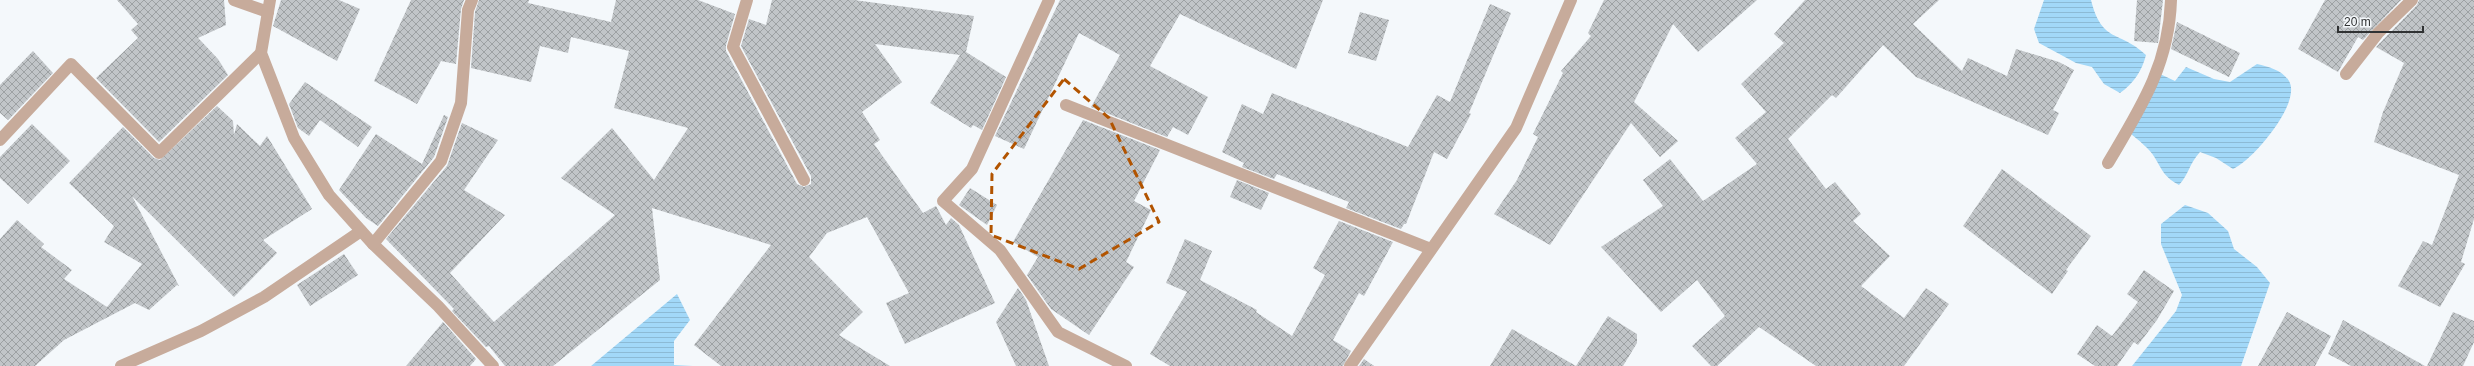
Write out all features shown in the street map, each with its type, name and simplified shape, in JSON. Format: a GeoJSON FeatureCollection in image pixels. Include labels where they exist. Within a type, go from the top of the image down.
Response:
{"type":"FeatureCollection","features":[{"type":"Feature","properties":{"kind":"street"},"geometry":{"type":"LineString","coordinates":[[234,0],[269,6],[261,52],[294,138],[329,195],[373,244],[438,306],[493,366]]}},
{"type":"Feature","properties":{"kind":"street"},"geometry":{"type":"LineString","coordinates":[[373,244],[441,161],[461,103],[468,10],[472,0]]}},
{"type":"Feature","properties":{"kind":"street"},"geometry":{"type":"LineString","coordinates":[[747,0],[733,47],[804,180]]}},
{"type":"Feature","properties":{"kind":"street"},"geometry":{"type":"LineString","coordinates":[[1049,0],[972,169],[943,201],[1000,250],[1058,332],[1126,366]]}},
{"type":"Feature","properties":{"kind":"street"},"geometry":{"type":"LineString","coordinates":[[2108,163],[2154,81],[2167,44],[2172,0]]}},
{"type":"Feature","properties":{"kind":"street"},"geometry":{"type":"LineString","coordinates":[[2346,74],[2378,33],[2412,0]]}},
{"type":"Feature","properties":{"kind":"street"},"geometry":{"type":"LineString","coordinates":[[1350,366],[1516,128],[1567,1]]}},
{"type":"Feature","properties":{"kind":"street"},"geometry":{"type":"LineString","coordinates":[[0,140],[72,64],[160,153],[261,52]]}},
{"type":"Feature","properties":{"kind":"street"},"geometry":{"type":"LineString","coordinates":[[1066,104],[1431,249]]}},
{"type":"Feature","properties":{"kind":"street"},"geometry":{"type":"LineString","coordinates":[[122,366],[201,331],[264,297],[361,231]]}},
{"type":"Feature","properties":{"kind":"highlighted area"},"geometry":{"type":"Polygon","coordinates":[[[1064,79],[1109,118],[1159,222],[1079,269],[991,235],[992,174],[1064,79]]]}},
{"type":"Feature","properties":{"kind":"water"},"geometry":{"type":"Polygon","coordinates":[[[2044,0],[2091,0],[2095,14],[2106,30],[2137,47],[2146,55],[2139,72],[2129,86],[2120,93],[2104,84],[2092,67],[2076,63],[2039,43],[2034,29],[2044,0]]]}},
{"type":"Feature","properties":{"kind":"water"},"geometry":{"type":"Polygon","coordinates":[[[2257,64],[2266,66],[2283,74],[2289,81],[2291,91],[2288,103],[2282,116],[2273,130],[2252,155],[2233,169],[2216,158],[2200,152],[2179,185],[2167,177],[2150,151],[2130,133],[2160,74],[2175,81],[2186,67],[2214,79],[2230,82],[2257,64]]]}},
{"type":"Feature","properties":{"kind":"water"},"geometry":{"type":"Polygon","coordinates":[[[2185,205],[2208,213],[2228,231],[2234,249],[2257,267],[2270,283],[2241,366],[2132,366],[2176,311],[2182,295],[2161,244],[2161,224],[2185,205]]]}},
{"type":"Feature","properties":{"kind":"water"},"geometry":{"type":"Polygon","coordinates":[[[677,294],[690,320],[674,341],[674,365],[693,366],[591,366],[677,294]]]}},
{"type":"Feature","properties":{"kind":"building"},"geometry":{"type":"Polygon","coordinates":[[[117,0],[224,0],[226,25],[198,38],[218,59],[228,75],[159,142],[96,78],[138,38],[131,30],[138,24],[117,0]]]}},
{"type":"Feature","properties":{"kind":"building"},"geometry":{"type":"Polygon","coordinates":[[[281,0],[339,0],[360,9],[337,61],[273,26],[281,0]]]}},
{"type":"Feature","properties":{"kind":"building"},"geometry":{"type":"Polygon","coordinates":[[[411,0],[464,0],[461,9],[456,64],[441,61],[417,104],[374,81],[411,0]]]}},
{"type":"Feature","properties":{"kind":"building"},"geometry":{"type":"Polygon","coordinates":[[[479,0],[529,0],[528,3],[611,22],[616,0],[698,0],[735,14],[726,45],[726,51],[797,184],[804,187],[811,184],[811,176],[741,46],[749,19],[766,25],[772,0],[854,0],[974,16],[966,52],[1006,77],[982,130],[973,125],[971,128],[930,103],[960,55],[875,44],[902,82],[862,112],[880,140],[874,144],[923,213],[936,206],[946,225],[951,218],[959,225],[995,303],[905,344],[886,303],[909,293],[867,217],[827,233],[809,257],[863,312],[839,335],[890,366],[721,366],[694,345],[771,245],[652,208],[660,280],[553,366],[505,366],[489,346],[486,347],[452,311],[454,309],[386,239],[447,166],[462,123],[498,140],[464,190],[505,215],[450,273],[494,322],[615,215],[561,178],[612,128],[654,180],[688,128],[614,108],[629,51],[571,37],[568,53],[540,46],[531,82],[471,68],[475,12],[479,0]]]}},
{"type":"Feature","properties":{"kind":"building"},"geometry":{"type":"Polygon","coordinates":[[[1060,0],[1323,0],[1296,69],[1180,14],[1150,66],[1208,97],[1188,135],[1173,127],[1167,137],[1091,107],[1120,55],[1079,33],[1024,149],[995,136],[1060,0]]]}},
{"type":"Feature","properties":{"kind":"building"},"geometry":{"type":"Polygon","coordinates":[[[1604,0],[1757,0],[1698,52],[1673,24],[1634,102],[1678,141],[1660,157],[1631,123],[1550,245],[1494,214],[1517,180],[1538,137],[1533,134],[1563,73],[1561,71],[1591,36],[1588,33],[1604,0]]]}},
{"type":"Feature","properties":{"kind":"building"},"geometry":{"type":"Polygon","coordinates":[[[1805,0],[1939,0],[1913,24],[1962,71],[1968,58],[2007,76],[2016,49],[2059,62],[2074,70],[2053,110],[2059,113],[2048,135],[1916,77],[1883,45],[1836,98],[1832,95],[1788,139],[1826,189],[1835,182],[1861,214],[1853,221],[1890,256],[1861,286],[1904,318],[1926,288],[1949,304],[1904,366],[1816,366],[1759,327],[1717,366],[1711,366],[1692,346],[1725,316],[1697,280],[1661,312],[1601,247],[1663,206],[1643,180],[1670,159],[1703,201],[1757,164],[1735,138],[1766,112],[1741,84],[1784,43],[1774,34],[1805,0]]]}},
{"type":"Feature","properties":{"kind":"building"},"geometry":{"type":"Polygon","coordinates":[[[2137,0],[2163,0],[2158,43],[2134,41],[2137,0]]]}},
{"type":"Feature","properties":{"kind":"building"},"geometry":{"type":"Polygon","coordinates":[[[2325,0],[2401,0],[2363,40],[2358,37],[2338,72],[2298,49],[2325,0]]]}},
{"type":"Feature","properties":{"kind":"building"},"geometry":{"type":"Polygon","coordinates":[[[2419,0],[2474,0],[2474,219],[2461,262],[2465,264],[2440,307],[2398,286],[2423,241],[2432,245],[2459,175],[2374,142],[2383,112],[2404,63],[2376,47],[2417,5],[2419,0]]]}},
{"type":"Feature","properties":{"kind":"building"},"geometry":{"type":"Polygon","coordinates":[[[1490,4],[1511,13],[1469,113],[1471,114],[1447,159],[1434,152],[1406,224],[1404,224],[1401,229],[1346,208],[1349,202],[1277,174],[1274,179],[1242,167],[1244,163],[1222,152],[1242,104],[1263,114],[1272,93],[1408,147],[1437,95],[1450,102],[1490,4]]]}},
{"type":"Feature","properties":{"kind":"building"},"geometry":{"type":"Polygon","coordinates":[[[1360,12],[1389,20],[1376,61],[1348,53],[1360,12]]]}},
{"type":"Feature","properties":{"kind":"building"},"geometry":{"type":"Polygon","coordinates":[[[2177,22],[2240,53],[2229,77],[2171,49],[2177,22]]]}},
{"type":"Feature","properties":{"kind":"building"},"geometry":{"type":"Polygon","coordinates":[[[33,51],[53,73],[8,120],[0,113],[0,85],[33,51]]]}},
{"type":"Feature","properties":{"kind":"building"},"geometry":{"type":"Polygon","coordinates":[[[305,82],[372,127],[358,147],[320,120],[309,136],[298,128],[289,104],[305,82]]]}},
{"type":"Feature","properties":{"kind":"building"},"geometry":{"type":"Polygon","coordinates":[[[217,106],[233,121],[234,135],[237,124],[260,146],[267,136],[312,209],[263,240],[277,253],[234,297],[132,196],[179,286],[177,285],[149,310],[135,303],[64,340],[35,366],[0,366],[0,239],[17,220],[44,244],[41,247],[72,270],[64,279],[107,307],[142,264],[104,242],[114,226],[69,183],[123,127],[154,158],[160,160],[217,106]]]}},
{"type":"Feature","properties":{"kind":"building"},"geometry":{"type":"Polygon","coordinates":[[[444,115],[448,117],[434,157],[378,226],[366,218],[339,190],[376,134],[422,164],[444,115]]]}},
{"type":"Feature","properties":{"kind":"building"},"geometry":{"type":"Polygon","coordinates":[[[1083,120],[1160,150],[1134,201],[1151,210],[1126,262],[1134,267],[1089,335],[1051,309],[1027,275],[1038,257],[1013,242],[1083,120]]]}},
{"type":"Feature","properties":{"kind":"building"},"geometry":{"type":"Polygon","coordinates":[[[32,124],[70,161],[28,204],[0,178],[0,157],[32,124]]]}},
{"type":"Feature","properties":{"kind":"building"},"geometry":{"type":"Polygon","coordinates":[[[2002,169],[2091,236],[2066,270],[2068,271],[2052,294],[1963,226],[2002,169]]]}},
{"type":"Feature","properties":{"kind":"building"},"geometry":{"type":"Polygon","coordinates":[[[1237,180],[1269,193],[1261,210],[1230,197],[1237,180]]]}},
{"type":"Feature","properties":{"kind":"building"},"geometry":{"type":"Polygon","coordinates":[[[970,188],[997,205],[987,225],[959,205],[970,188]]]}},
{"type":"Feature","properties":{"kind":"building"},"geometry":{"type":"Polygon","coordinates":[[[1339,221],[1393,242],[1364,296],[1359,293],[1333,340],[1351,351],[1343,366],[1170,366],[1150,354],[1187,292],[1166,283],[1185,239],[1212,251],[1200,280],[1257,310],[1256,312],[1292,336],[1325,275],[1313,268],[1339,221]]]}},
{"type":"Feature","properties":{"kind":"building"},"geometry":{"type":"Polygon","coordinates":[[[344,254],[358,275],[310,306],[297,285],[344,254]]]}},
{"type":"Feature","properties":{"kind":"building"},"geometry":{"type":"Polygon","coordinates":[[[2144,270],[2174,291],[2157,320],[2138,345],[2134,342],[2117,366],[2095,366],[2077,354],[2097,325],[2112,336],[2138,302],[2127,294],[2144,270]]]}},
{"type":"Feature","properties":{"kind":"building"},"geometry":{"type":"Polygon","coordinates":[[[1018,288],[1026,300],[1049,366],[1016,366],[996,322],[1018,288]]]}},
{"type":"Feature","properties":{"kind":"building"},"geometry":{"type":"Polygon","coordinates":[[[2287,312],[2331,336],[2315,366],[2258,366],[2287,312]]]}},
{"type":"Feature","properties":{"kind":"building"},"geometry":{"type":"Polygon","coordinates":[[[2453,312],[2474,321],[2474,342],[2463,366],[2427,366],[2453,312]]]}},
{"type":"Feature","properties":{"kind":"building"},"geometry":{"type":"Polygon","coordinates":[[[1608,316],[1637,334],[1637,343],[1623,366],[1576,366],[1608,316]]]}},
{"type":"Feature","properties":{"kind":"building"},"geometry":{"type":"Polygon","coordinates":[[[2343,320],[2425,366],[2351,366],[2328,354],[2343,320]]]}},
{"type":"Feature","properties":{"kind":"building"},"geometry":{"type":"Polygon","coordinates":[[[443,322],[476,359],[470,366],[406,366],[443,322]]]}},
{"type":"Feature","properties":{"kind":"building"},"geometry":{"type":"Polygon","coordinates":[[[1512,329],[1576,366],[1490,366],[1512,329]]]}},
{"type":"Feature","properties":{"kind":"building"},"geometry":{"type":"Polygon","coordinates":[[[1364,359],[1374,366],[1359,366],[1364,359]]]}}]}
